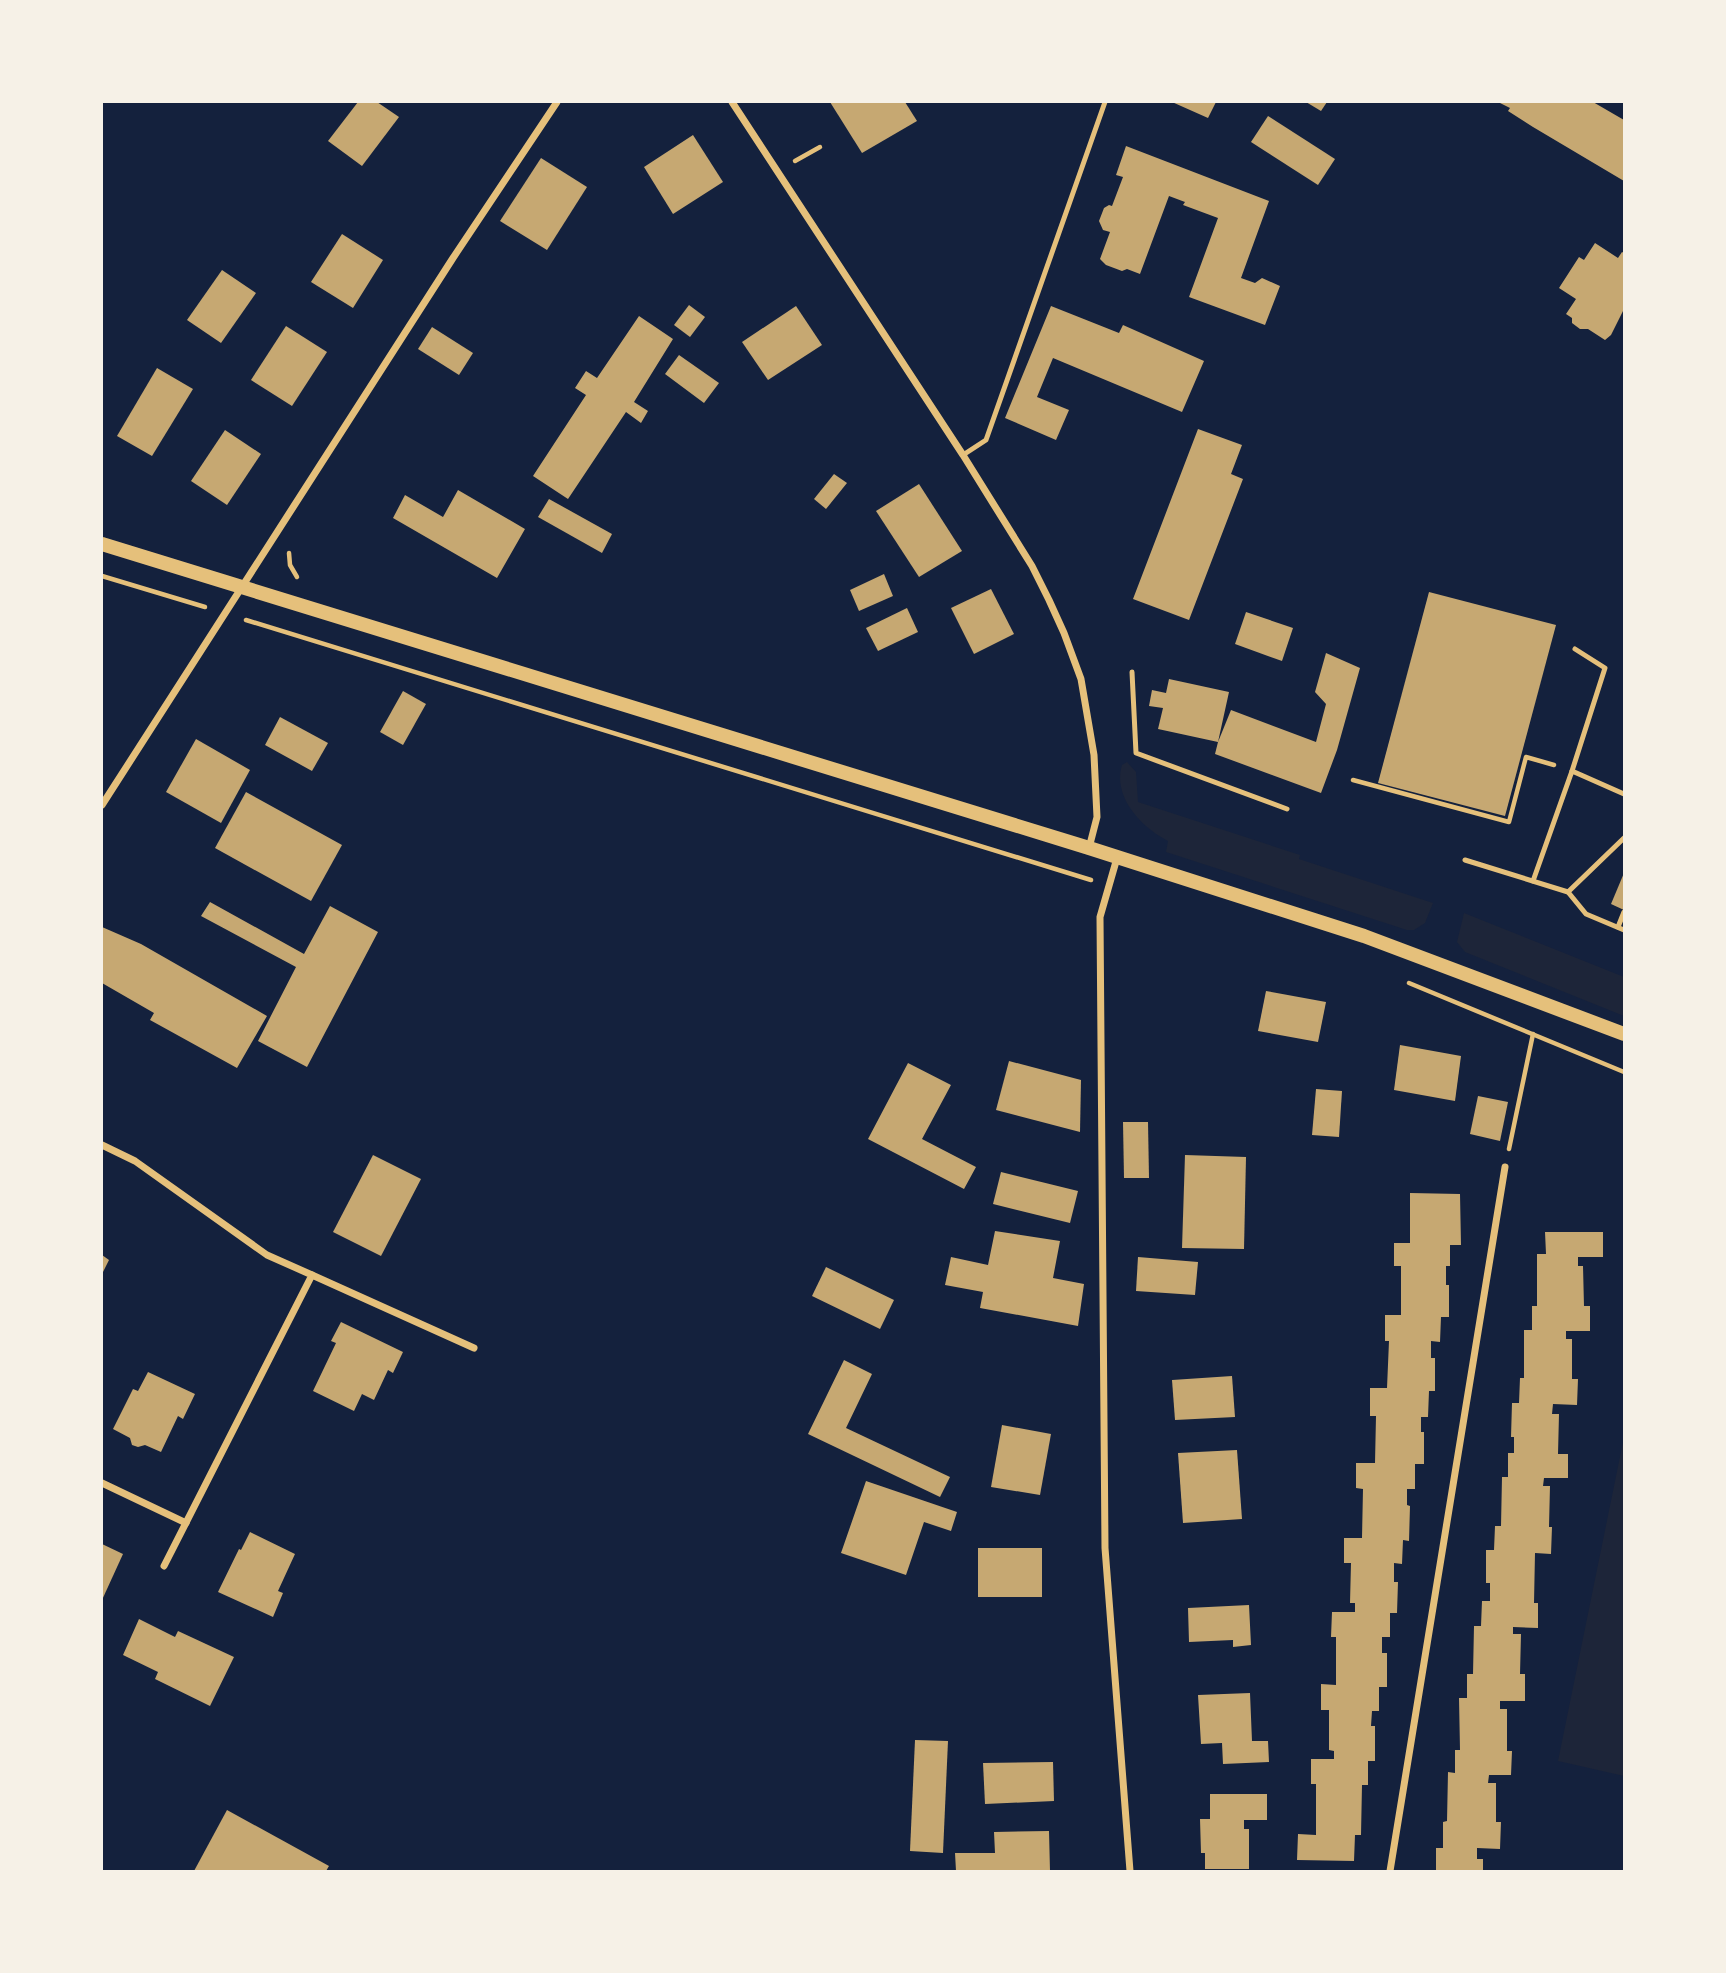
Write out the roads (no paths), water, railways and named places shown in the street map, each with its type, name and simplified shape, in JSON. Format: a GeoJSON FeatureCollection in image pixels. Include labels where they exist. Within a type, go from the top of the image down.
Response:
{"type":"FeatureCollection","features":[{"type":"Feature","properties":{"kind":"main road"},"geometry":{"type":"LineString","coordinates":[[102,544],[1089,848],[1378,941],[1621,1034]]}},
{"type":"Feature","properties":{"kind":"street"},"geometry":{"type":"LineString","coordinates":[[102,805],[453,258],[557,102]]}},
{"type":"Feature","properties":{"kind":"street"},"geometry":{"type":"LineString","coordinates":[[732,102],[963,455],[1032,566],[1064,633],[1081,679],[1097,786],[1097,817],[1089,848]]}},
{"type":"Feature","properties":{"kind":"street"},"geometry":{"type":"LineString","coordinates":[[1117,858],[1100,917],[1105,1548],[1130,1871]]}},
{"type":"Feature","properties":{"kind":"street"},"geometry":{"type":"LineString","coordinates":[[102,1145],[135,1161],[267,1255],[474,1348]]}},
{"type":"Feature","properties":{"kind":"street"},"geometry":{"type":"LineString","coordinates":[[1390,1871],[1505,1167]]}},
{"type":"Feature","properties":{"kind":"street"},"geometry":{"type":"LineString","coordinates":[[164,1566],[312,1275]]}},
{"type":"Feature","properties":{"kind":"street"},"geometry":{"type":"LineString","coordinates":[[102,1483],[186,1523]]}},
{"type":"Feature","properties":{"kind":"lane"},"geometry":{"type":"LineString","coordinates":[[963,455],[986,440],[1105,102]]}},
{"type":"Feature","properties":{"kind":"lane"},"geometry":{"type":"LineString","coordinates":[[1533,881],[1605,668],[1575,649]]}},
{"type":"Feature","properties":{"kind":"lane"},"geometry":{"type":"LineString","coordinates":[[1132,672],[1136,753],[1287,809]]}},
{"type":"Feature","properties":{"kind":"lane"},"geometry":{"type":"LineString","coordinates":[[1572,771],[1625,794]]}},
{"type":"Feature","properties":{"kind":"lane"},"geometry":{"type":"LineString","coordinates":[[1567,892],[1625,838]]}},
{"type":"Feature","properties":{"kind":"lane"},"geometry":{"type":"LineString","coordinates":[[1465,860],[1567,892],[1586,914],[1621,929],[1625,912]]}}]}
